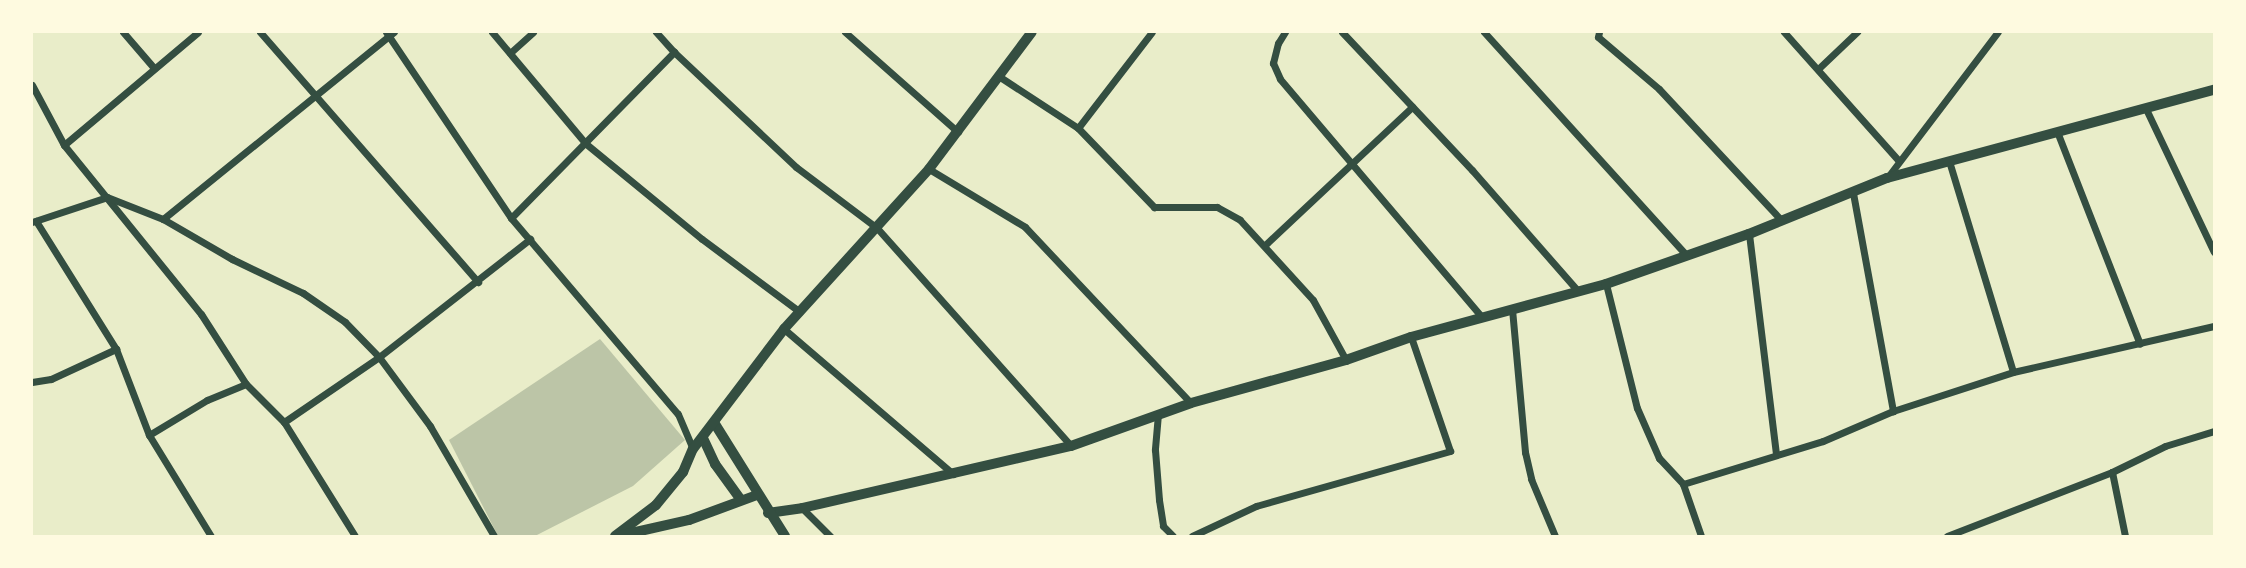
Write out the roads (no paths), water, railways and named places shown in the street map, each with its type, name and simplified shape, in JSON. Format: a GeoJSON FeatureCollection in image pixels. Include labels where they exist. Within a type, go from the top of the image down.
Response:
{"type":"FeatureCollection","features":[{"type":"Feature","properties":{"kind":"main road"},"geometry":{"type":"LineString","coordinates":[[616,537],[656,505],[683,472],[693,449],[715,424],[784,329],[929,169],[1032,32]]}},
{"type":"Feature","properties":{"kind":"main road"},"geometry":{"type":"LineString","coordinates":[[715,424],[785,537]]}},
{"type":"Feature","properties":{"kind":"main road"},"geometry":{"type":"LineString","coordinates":[[703,438],[715,464],[741,500]]}},
{"type":"Feature","properties":{"kind":"main road"},"geometry":{"type":"LineString","coordinates":[[616,537],[642,535],[757,495]]}},
{"type":"Feature","properties":{"kind":"street"},"geometry":{"type":"LineString","coordinates":[[123,32],[154,68]]}},
{"type":"Feature","properties":{"kind":"street"},"geometry":{"type":"LineString","coordinates":[[64,145],[198,32]]}},
{"type":"Feature","properties":{"kind":"street"},"geometry":{"type":"LineString","coordinates":[[260,32],[478,282]]}},
{"type":"Feature","properties":{"kind":"street"},"geometry":{"type":"LineString","coordinates":[[492,32],[585,143],[702,239],[800,312]]}},
{"type":"Feature","properties":{"kind":"street"},"geometry":{"type":"LineString","coordinates":[[510,52],[533,32]]}},
{"type":"Feature","properties":{"kind":"street"},"geometry":{"type":"LineString","coordinates":[[656,32],[796,167],[877,228],[1071,446]]}},
{"type":"Feature","properties":{"kind":"street"},"geometry":{"type":"LineString","coordinates":[[845,32],[958,132]]}},
{"type":"Feature","properties":{"kind":"street"},"geometry":{"type":"LineString","coordinates":[[1078,128],[1152,32]]}},
{"type":"Feature","properties":{"kind":"street"},"geometry":{"type":"LineString","coordinates":[[1286,32],[1278,43],[1273,63],[1280,79],[1482,317]]}},
{"type":"Feature","properties":{"kind":"street"},"geometry":{"type":"LineString","coordinates":[[1342,32],[1577,290]]}},
{"type":"Feature","properties":{"kind":"street"},"geometry":{"type":"LineString","coordinates":[[1484,32],[1687,256]]}},
{"type":"Feature","properties":{"kind":"street"},"geometry":{"type":"LineString","coordinates":[[1599,32],[1598,37],[1659,89],[1782,221]]}},
{"type":"Feature","properties":{"kind":"street"},"geometry":{"type":"LineString","coordinates":[[1784,32],[1899,161]]}},
{"type":"Feature","properties":{"kind":"street"},"geometry":{"type":"LineString","coordinates":[[1818,69],[1857,32]]}},
{"type":"Feature","properties":{"kind":"street"},"geometry":{"type":"LineString","coordinates":[[1887,178],[1998,32]]}},
{"type":"Feature","properties":{"kind":"street"},"geometry":{"type":"LineString","coordinates":[[163,219],[390,33],[511,218],[678,414],[693,449]]}},
{"type":"Feature","properties":{"kind":"street"},"geometry":{"type":"LineString","coordinates":[[511,218],[674,52]]}},
{"type":"Feature","properties":{"kind":"street"},"geometry":{"type":"LineString","coordinates":[[1000,77],[1078,128],[1154,207],[1217,207],[1240,220],[1313,300],[1346,359]]}},
{"type":"Feature","properties":{"kind":"street"},"geometry":{"type":"LineString","coordinates":[[32,85],[64,145],[201,314],[246,384],[285,422],[355,537]]}},
{"type":"Feature","properties":{"kind":"street"},"geometry":{"type":"LineString","coordinates":[[768,513],[802,508],[1071,446],[1191,403],[1346,359],[1411,337],[1606,284],[1749,234],[1887,178],[2214,90]]}},
{"type":"Feature","properties":{"kind":"street"},"geometry":{"type":"LineString","coordinates":[[1265,246],[1412,107]]}},
{"type":"Feature","properties":{"kind":"street"},"geometry":{"type":"LineString","coordinates":[[2146,109],[2214,252]]}},
{"type":"Feature","properties":{"kind":"street"},"geometry":{"type":"LineString","coordinates":[[2058,134],[2140,344]]}},
{"type":"Feature","properties":{"kind":"street"},"geometry":{"type":"LineString","coordinates":[[1949,161],[2013,372]]}},
{"type":"Feature","properties":{"kind":"street"},"geometry":{"type":"LineString","coordinates":[[929,169],[1025,226],[1191,403]]}},
{"type":"Feature","properties":{"kind":"street"},"geometry":{"type":"LineString","coordinates":[[1853,193],[1893,411]]}},
{"type":"Feature","properties":{"kind":"street"},"geometry":{"type":"LineString","coordinates":[[200,537],[209,534],[149,435],[116,349],[34,222],[107,197],[163,219],[232,259],[303,293],[345,322],[379,358],[430,426],[494,537]]}},
{"type":"Feature","properties":{"kind":"street"},"geometry":{"type":"LineString","coordinates":[[1749,234],[1776,453]]}},
{"type":"Feature","properties":{"kind":"street"},"geometry":{"type":"LineString","coordinates":[[285,422],[379,358],[530,239]]}},
{"type":"Feature","properties":{"kind":"street"},"geometry":{"type":"LineString","coordinates":[[1606,284],[1637,408],[1659,458],[1683,484],[1701,537]]}},
{"type":"Feature","properties":{"kind":"street"},"geometry":{"type":"LineString","coordinates":[[1512,309],[1525,452],[1531,479],[1555,537]]}},
{"type":"Feature","properties":{"kind":"street"},"geometry":{"type":"LineString","coordinates":[[1683,484],[1776,453],[1823,441],[1893,411],[2013,372],[2214,326]]}},
{"type":"Feature","properties":{"kind":"street"},"geometry":{"type":"LineString","coordinates":[[784,329],[953,474]]}},
{"type":"Feature","properties":{"kind":"street"},"geometry":{"type":"LineString","coordinates":[[1192,537],[1214,532],[1256,506],[1450,451],[1411,337]]}},
{"type":"Feature","properties":{"kind":"street"},"geometry":{"type":"LineString","coordinates":[[32,382],[51,379],[116,349]]}},
{"type":"Feature","properties":{"kind":"street"},"geometry":{"type":"LineString","coordinates":[[149,435],[206,400],[246,384]]}},
{"type":"Feature","properties":{"kind":"street"},"geometry":{"type":"LineString","coordinates":[[1158,414],[1155,450],[1159,500],[1163,526],[1173,537]]}},
{"type":"Feature","properties":{"kind":"street"},"geometry":{"type":"LineString","coordinates":[[1947,537],[2112,472],[2165,446],[2214,431]]}},
{"type":"Feature","properties":{"kind":"street"},"geometry":{"type":"LineString","coordinates":[[2112,472],[2125,537]]}},
{"type":"Feature","properties":{"kind":"street"},"geometry":{"type":"LineString","coordinates":[[802,508],[830,537]]}}]}
